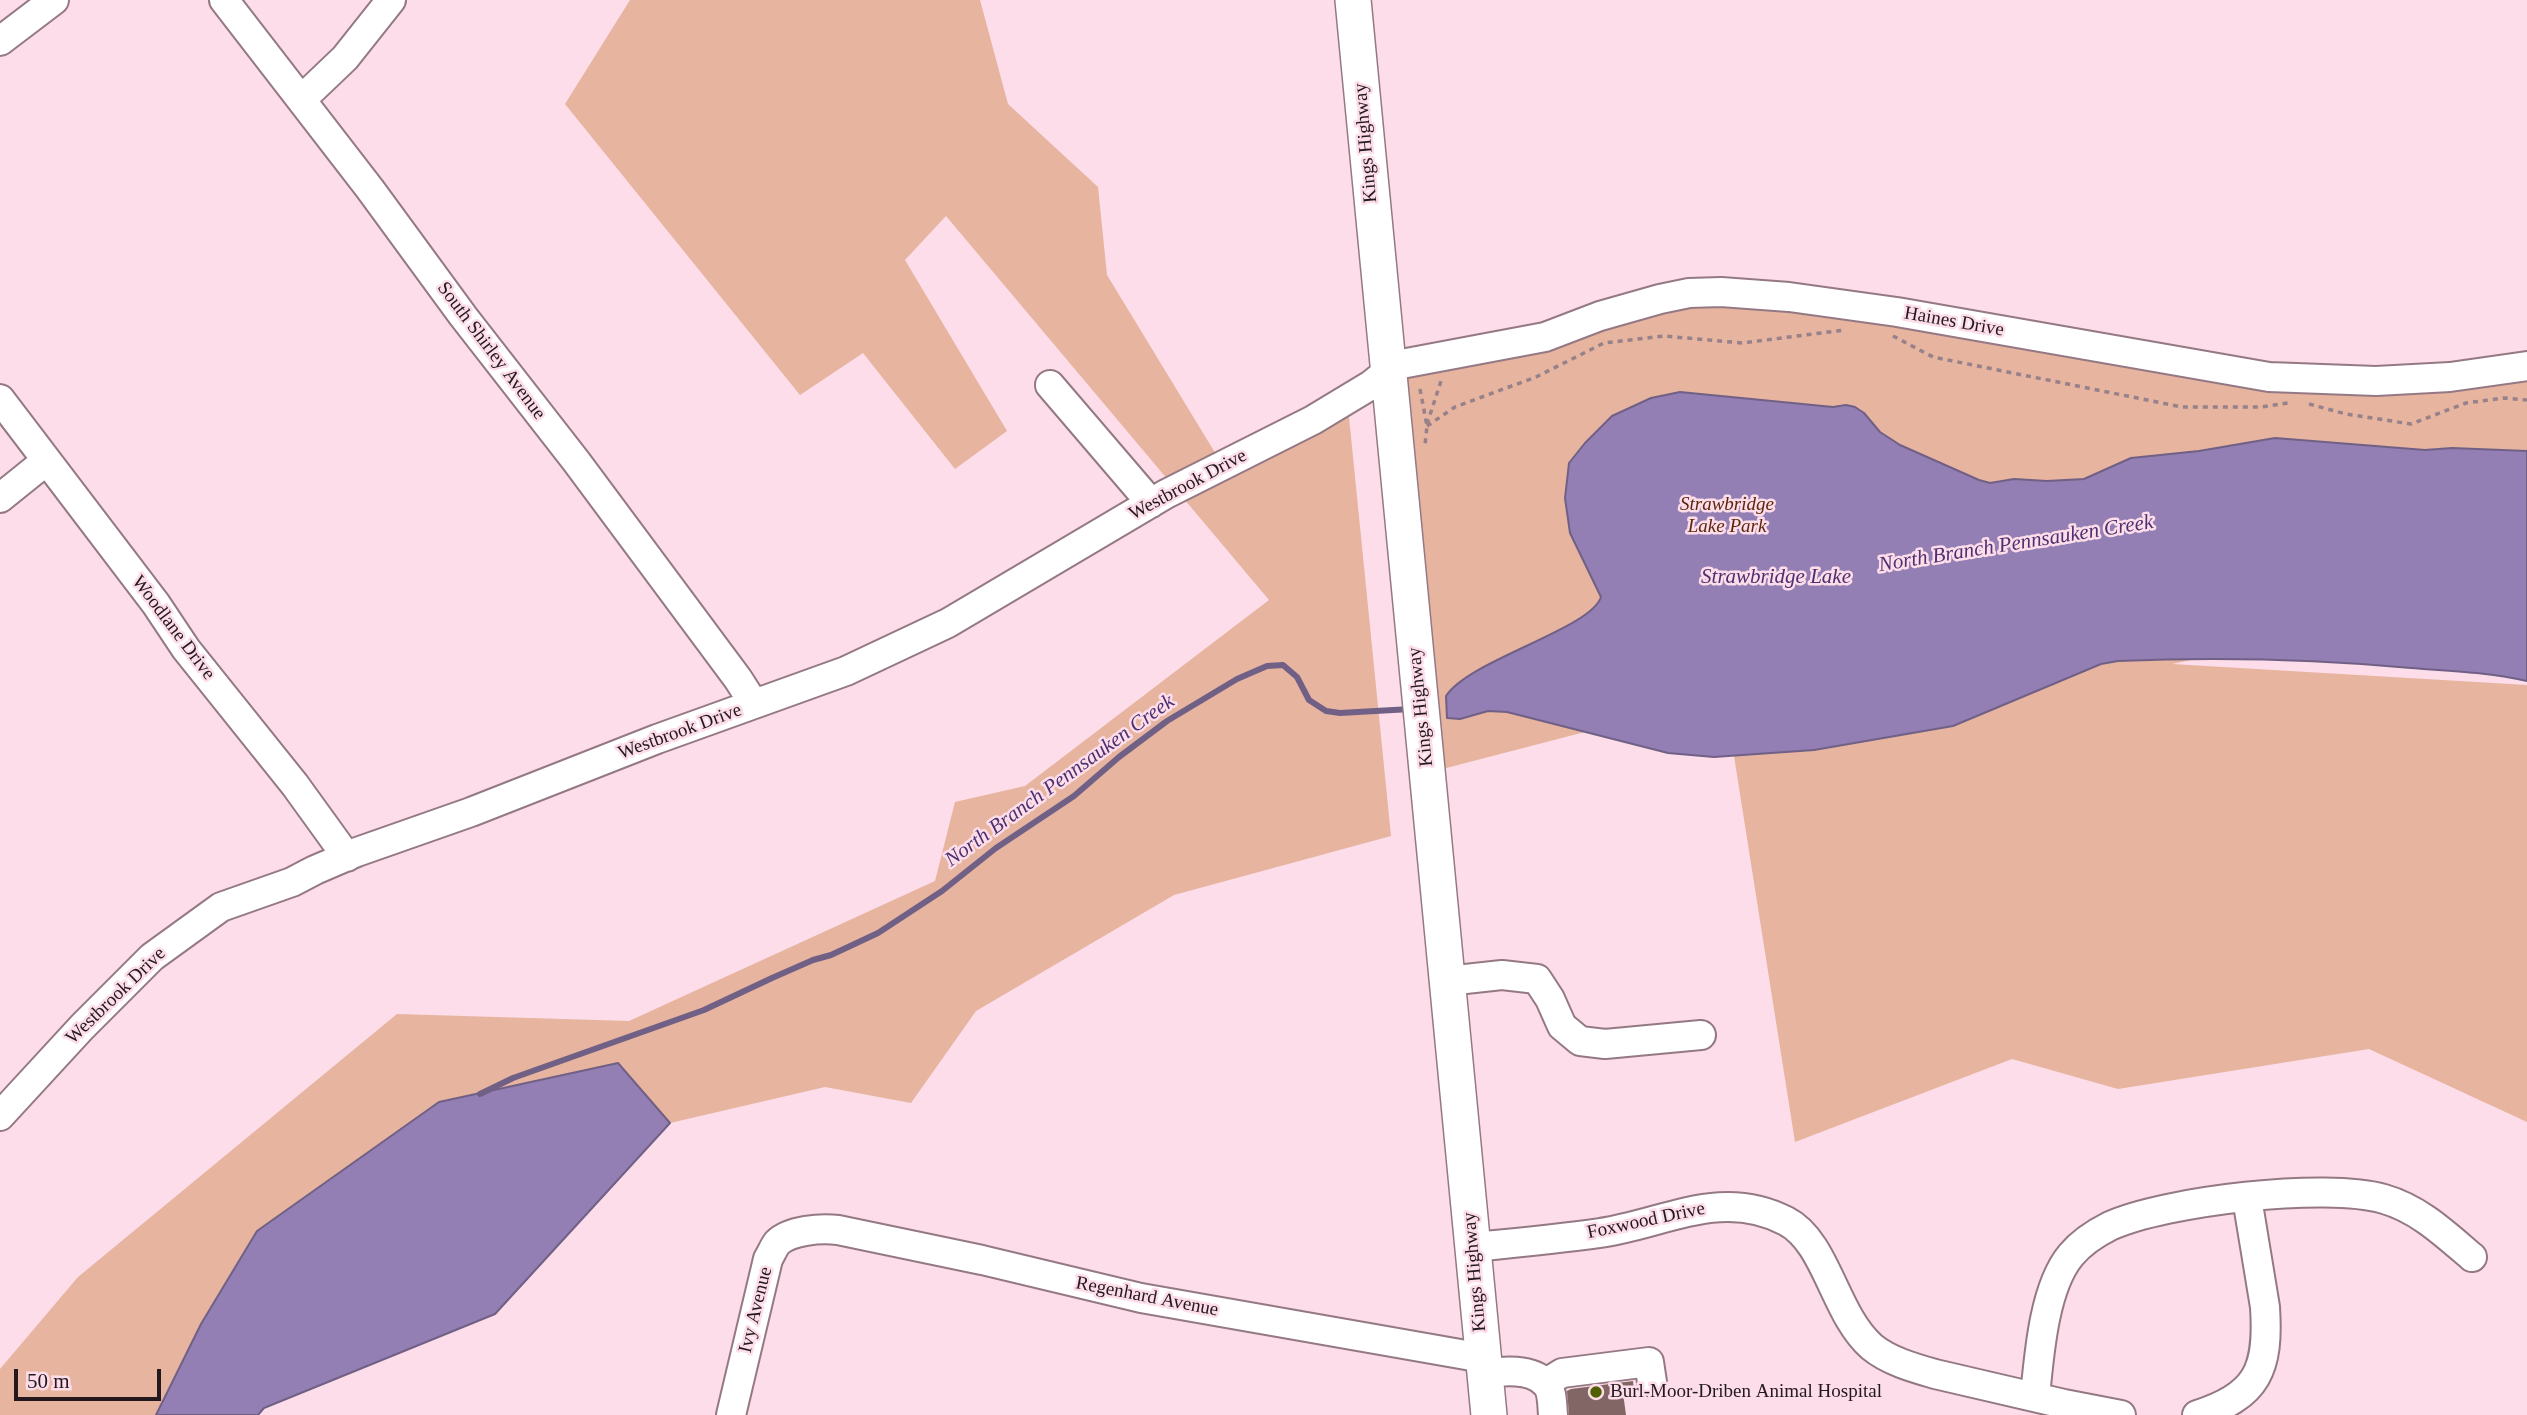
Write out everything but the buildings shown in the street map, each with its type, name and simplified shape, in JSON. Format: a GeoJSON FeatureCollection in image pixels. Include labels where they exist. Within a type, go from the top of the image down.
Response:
{"type":"FeatureCollection","features":[{"type":"Feature","properties":{"kind":"main road","name":"Kings Highway"},"geometry":{"type":"LineString","coordinates":[[1353,0],[1489,1415]]}},
{"type":"Feature","properties":{"kind":"street"},"geometry":{"type":"LineString","coordinates":[[0,41],[54,0]]}},
{"type":"Feature","properties":{"kind":"street","name":"South Shirley Avenue"},"geometry":{"type":"LineString","coordinates":[[224,0],[576,461],[754,704]]}},
{"type":"Feature","properties":{"kind":"street"},"geometry":{"type":"LineString","coordinates":[[302,99],[345,58],[391,0]]}},
{"type":"Feature","properties":{"kind":"street","name":"Haines Drive"},"geometry":{"type":"LineString","coordinates":[[1388,370],[1396,365],[1545,337],[1601,316],[1660,299],[1689,293],[1721,292],[1789,297],[1898,312],[2269,377],[2376,381],[2450,377],[2527,366]]}},
{"type":"Feature","properties":{"kind":"street","name":"Westbrook Drive"},"geometry":{"type":"LineString","coordinates":[[0,1116],[82,1027],[152,957],[220,908],[292,882],[347,856],[828,678],[948,623],[1151,503],[1313,420],[1371,385],[1388,370]]}},
{"type":"Feature","properties":{"kind":"street"},"geometry":{"type":"LineString","coordinates":[[1050,385],[1151,503]]}},
{"type":"Feature","properties":{"kind":"street","name":"Woodlane Drive"},"geometry":{"type":"LineString","coordinates":[[0,399],[156,604],[186,649],[288,776],[347,856]]}},
{"type":"Feature","properties":{"kind":"street"},"geometry":{"type":"LineString","coordinates":[[0,498],[46,461]]}},
{"type":"Feature","properties":{"kind":"street"},"geometry":{"type":"LineString","coordinates":[[1447,981],[1502,975],[1537,979],[1562,1026],[1580,1041],[1605,1044],[1701,1035]]}},
{"type":"Feature","properties":{"kind":"street"},"geometry":{"type":"LineString","coordinates":[[2035,1397],[2053,1287],[2060,1270],[2090,1237],[2132,1218],[2247,1198],[2337,1192],[2384,1199],[2423,1216],[2472,1257]]}},
{"type":"Feature","properties":{"kind":"street"},"geometry":{"type":"LineString","coordinates":[[2197,1415],[2225,1406],[2238,1397],[2258,1375],[2263,1359],[2266,1342],[2265,1307],[2247,1198]]}},
{"type":"Feature","properties":{"kind":"street","name":"Foxwood Drive"},"geometry":{"type":"LineString","coordinates":[[1473,1247],[1601,1233],[1708,1208],[1729,1206],[1770,1215],[1788,1222],[1805,1237],[1818,1255],[1845,1315],[1858,1334],[1874,1349],[1914,1368],[2121,1415]]}},
{"type":"Feature","properties":{"kind":"street","name":"Regenhard Avenue"},"geometry":{"type":"LineString","coordinates":[[812,1232],[838,1230],[993,1262],[1141,1298],[1534,1376],[1546,1383]]}},
{"type":"Feature","properties":{"kind":"street","name":"Ivy Avenue"},"geometry":{"type":"LineString","coordinates":[[731,1415],[768,1259],[776,1244],[790,1234],[812,1232]]}},
{"type":"Feature","properties":{"kind":"street"},"geometry":{"type":"LineString","coordinates":[[1553,1415],[1551,1395],[1546,1383],[1562,1373],[1649,1362],[1652,1382]]}},
{"type":"Feature","properties":{"kind":"path"},"geometry":{"type":"LineString","coordinates":[[1427,426],[1455,407],[1536,377],[1604,343],[1664,336],[1742,343],[1845,330]]}},
{"type":"Feature","properties":{"kind":"path"},"geometry":{"type":"LineString","coordinates":[[1889,334],[1933,357],[2182,407],[2261,407],[2301,401],[2346,414],[2411,424],[2466,403],[2504,398],[2527,400]]}},
{"type":"Feature","properties":{"kind":"path"},"geometry":{"type":"LineString","coordinates":[[1427,426],[1441,380]]}},
{"type":"Feature","properties":{"kind":"path"},"geometry":{"type":"LineString","coordinates":[[1420,389],[1427,426],[1426,454]]}},
{"type":"Feature","properties":{"kind":"green space"},"geometry":{"type":"Polygon","coordinates":[[[630,0],[980,0],[1008,104],[1098,187],[1107,275],[1231,479],[1347,397],[1391,836],[1174,895],[976,1011],[911,1103],[825,1087],[670,1123],[618,1063],[201,1324],[156,1415],[0,1415],[0,1369],[78,1277],[397,1014],[629,1021],[935,881],[955,802],[1025,786],[1269,600],[946,216],[905,260],[1007,431],[955,469],[863,353],[800,395],[565,104],[630,0]]]}},
{"type":"Feature","properties":{"kind":"green space","name":"Strawbridge Lake Park"},"geometry":{"type":"Polygon","coordinates":[[[1721,292],[2269,377],[2527,365],[2527,669],[2237,650],[2172,664],[2527,685],[2527,1122],[2369,1049],[2118,1089],[2012,1059],[1795,1142],[1734,756],[1954,725],[1631,720],[1427,773],[1396,365],[1721,292]]]}},
{"type":"Feature","properties":{"kind":"water","name":"Strawbridge Lake"},"geometry":{"type":"Polygon","coordinates":[[[1680,392],[1855,407],[1864,413],[1880,432],[1900,445],[1990,483],[2014,479],[2084,479],[2131,458],[2199,451],[2275,438],[2425,450],[2452,448],[2527,451],[2527,681],[2469,672],[2301,661],[2118,661],[2101,664],[1953,726],[1814,750],[1714,757],[1668,753],[1507,712],[1488,711],[1460,719],[1447,718],[1446,696],[1459,683],[1503,657],[1576,621],[1592,609],[1601,597],[1570,533],[1565,498],[1569,463],[1612,416],[1651,398],[1680,392]]]}},
{"type":"Feature","properties":{"kind":"water"},"geometry":{"type":"Polygon","coordinates":[[[618,1063],[670,1123],[495,1314],[264,1408],[258,1415],[156,1415],[201,1324],[257,1231],[439,1102],[618,1063]]]}},
{"type":"Feature","properties":{"kind":"waterway","name":"North Branch Pennsauken Creek"},"geometry":{"type":"LineString","coordinates":[[480,1094],[513,1078],[704,1010],[878,933],[942,891],[996,848],[1074,796],[1119,757],[1167,721],[1237,679],[1267,666],[1283,665],[1297,677],[1309,700],[1326,711],[1340,713],[1411,709]]}},
{"type":"Feature","properties":{"kind":"place","name":"Burl-Moor-Driben Animal Hospital"},"geometry":{"type":"Point","coordinates":[1596,1392]}}]}
